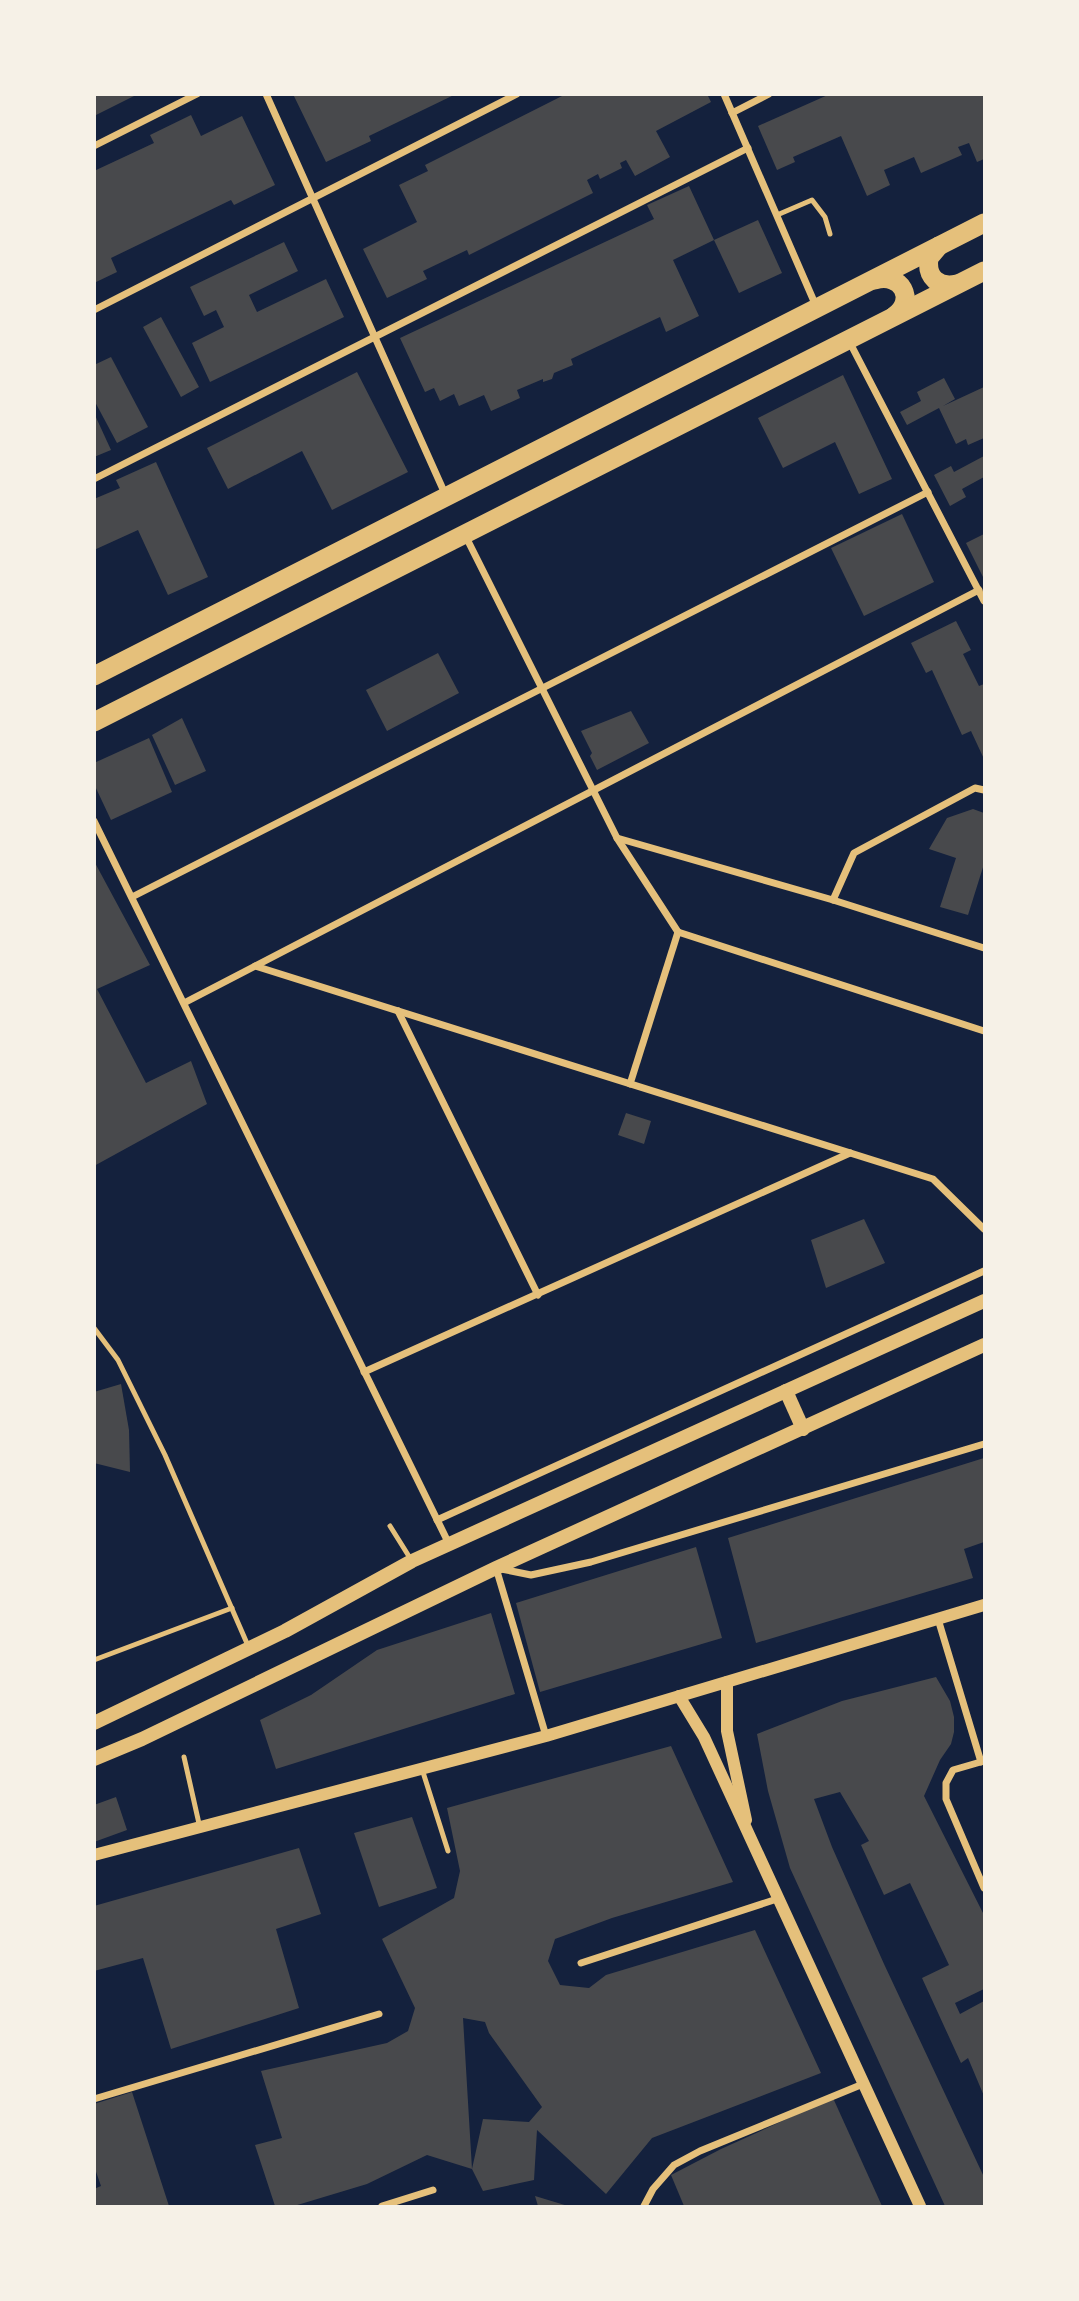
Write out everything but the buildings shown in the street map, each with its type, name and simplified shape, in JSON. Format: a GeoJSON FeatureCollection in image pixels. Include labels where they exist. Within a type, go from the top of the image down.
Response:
{"type":"FeatureCollection","features":[{"type":"Feature","properties":{"kind":"highway"},"geometry":{"type":"LineString","coordinates":[[94,676],[985,223]]}},
{"type":"Feature","properties":{"kind":"highway"},"geometry":{"type":"LineString","coordinates":[[940,246],[929,258],[929,272],[936,282],[943,285],[960,284]]}},
{"type":"Feature","properties":{"kind":"highway"},"geometry":{"type":"LineString","coordinates":[[94,722],[985,271]]}},
{"type":"Feature","properties":{"kind":"highway"},"geometry":{"type":"LineString","coordinates":[[871,281],[887,278],[899,283],[903,288],[905,302],[894,316]]}},
{"type":"Feature","properties":{"kind":"main road"},"geometry":{"type":"LineString","coordinates":[[94,1723],[285,1631],[412,1561],[985,1301]]}},
{"type":"Feature","properties":{"kind":"main road"},"geometry":{"type":"LineString","coordinates":[[94,1765],[142,1739],[496,1568],[985,1345]]}},
{"type":"Feature","properties":{"kind":"main road"},"geometry":{"type":"LineString","coordinates":[[786,1391],[803,1429]]}},
{"type":"Feature","properties":{"kind":"main road"},"geometry":{"type":"LineString","coordinates":[[94,1714],[142,1698]]}},
{"type":"Feature","properties":{"kind":"main road"},"geometry":{"type":"LineString","coordinates":[[94,1759],[142,1739]]}},
{"type":"Feature","properties":{"kind":"street"},"geometry":{"type":"LineString","coordinates":[[94,146],[197,94]]}},
{"type":"Feature","properties":{"kind":"street"},"geometry":{"type":"LineString","coordinates":[[266,94],[447,497]]}},
{"type":"Feature","properties":{"kind":"street"},"geometry":{"type":"LineString","coordinates":[[94,310],[517,94]]}},
{"type":"Feature","properties":{"kind":"street"},"geometry":{"type":"LineString","coordinates":[[724,94],[817,308]]}},
{"type":"Feature","properties":{"kind":"street"},"geometry":{"type":"LineString","coordinates":[[732,113],[769,94]]}},
{"type":"Feature","properties":{"kind":"street"},"geometry":{"type":"LineString","coordinates":[[94,479],[748,148]]}},
{"type":"Feature","properties":{"kind":"street"},"geometry":{"type":"LineString","coordinates":[[848,340],[985,601]]}},
{"type":"Feature","properties":{"kind":"street"},"geometry":{"type":"LineString","coordinates":[[132,897],[928,492]]}},
{"type":"Feature","properties":{"kind":"street"},"geometry":{"type":"LineString","coordinates":[[465,534],[617,838],[678,932],[985,1031]]}},
{"type":"Feature","properties":{"kind":"street"},"geometry":{"type":"LineString","coordinates":[[184,1003],[979,590]]}},
{"type":"Feature","properties":{"kind":"street"},"geometry":{"type":"LineString","coordinates":[[833,900],[855,853],[975,788],[985,790]]}},
{"type":"Feature","properties":{"kind":"street"},"geometry":{"type":"LineString","coordinates":[[94,821],[449,1544]]}},
{"type":"Feature","properties":{"kind":"street"},"geometry":{"type":"LineString","coordinates":[[617,838],[833,900],[985,948]]}},
{"type":"Feature","properties":{"kind":"street"},"geometry":{"type":"LineString","coordinates":[[630,1084],[678,932]]}},
{"type":"Feature","properties":{"kind":"street"},"geometry":{"type":"LineString","coordinates":[[255,966],[933,1180],[985,1228]]}},
{"type":"Feature","properties":{"kind":"street"},"geometry":{"type":"LineString","coordinates":[[398,1011],[538,1295]]}},
{"type":"Feature","properties":{"kind":"street"},"geometry":{"type":"LineString","coordinates":[[365,1372],[850,1153]]}},
{"type":"Feature","properties":{"kind":"street"},"geometry":{"type":"LineString","coordinates":[[437,1520],[985,1271]]}},
{"type":"Feature","properties":{"kind":"street"},"geometry":{"type":"LineString","coordinates":[[546,1736],[496,1568],[531,1575],[581,1564],[985,1444]]}},
{"type":"Feature","properties":{"kind":"street"},"geometry":{"type":"LineString","coordinates":[[94,1855],[546,1736],[985,1605]]}},
{"type":"Feature","properties":{"kind":"street"},"geometry":{"type":"LineString","coordinates":[[938,1619],[983,1761],[953,1770],[946,1783],[946,1799],[985,1888]]}},
{"type":"Feature","properties":{"kind":"street"},"geometry":{"type":"LineString","coordinates":[[727,1682],[727,1731],[752,1844]]}},
{"type":"Feature","properties":{"kind":"street"},"geometry":{"type":"LineString","coordinates":[[679,1696],[704,1737],[920,2207]]}},
{"type":"Feature","properties":{"kind":"street"},"geometry":{"type":"LineString","coordinates":[[581,1963],[777,1899]]}},
{"type":"Feature","properties":{"kind":"street"},"geometry":{"type":"LineString","coordinates":[[94,2099],[379,2014]]}},
{"type":"Feature","properties":{"kind":"street"},"geometry":{"type":"LineString","coordinates":[[644,2207],[653,2189],[674,2165],[700,2151],[863,2084]]}},
{"type":"Feature","properties":{"kind":"street"},"geometry":{"type":"LineString","coordinates":[[382,2207],[433,2190]]}},
{"type":"Feature","properties":{"kind":"lane"},"geometry":{"type":"LineString","coordinates":[[777,215],[812,200],[825,218],[830,234]]}},
{"type":"Feature","properties":{"kind":"lane"},"geometry":{"type":"LineString","coordinates":[[94,1328],[118,1360],[165,1455],[250,1648]]}},
{"type":"Feature","properties":{"kind":"lane"},"geometry":{"type":"LineString","coordinates":[[390,1526],[412,1561]]}},
{"type":"Feature","properties":{"kind":"lane"},"geometry":{"type":"LineString","coordinates":[[94,1660],[232,1608]]}},
{"type":"Feature","properties":{"kind":"lane"},"geometry":{"type":"LineString","coordinates":[[184,1757],[200,1828]]}},
{"type":"Feature","properties":{"kind":"lane"},"geometry":{"type":"LineString","coordinates":[[422,1769],[448,1851]]}}]}
